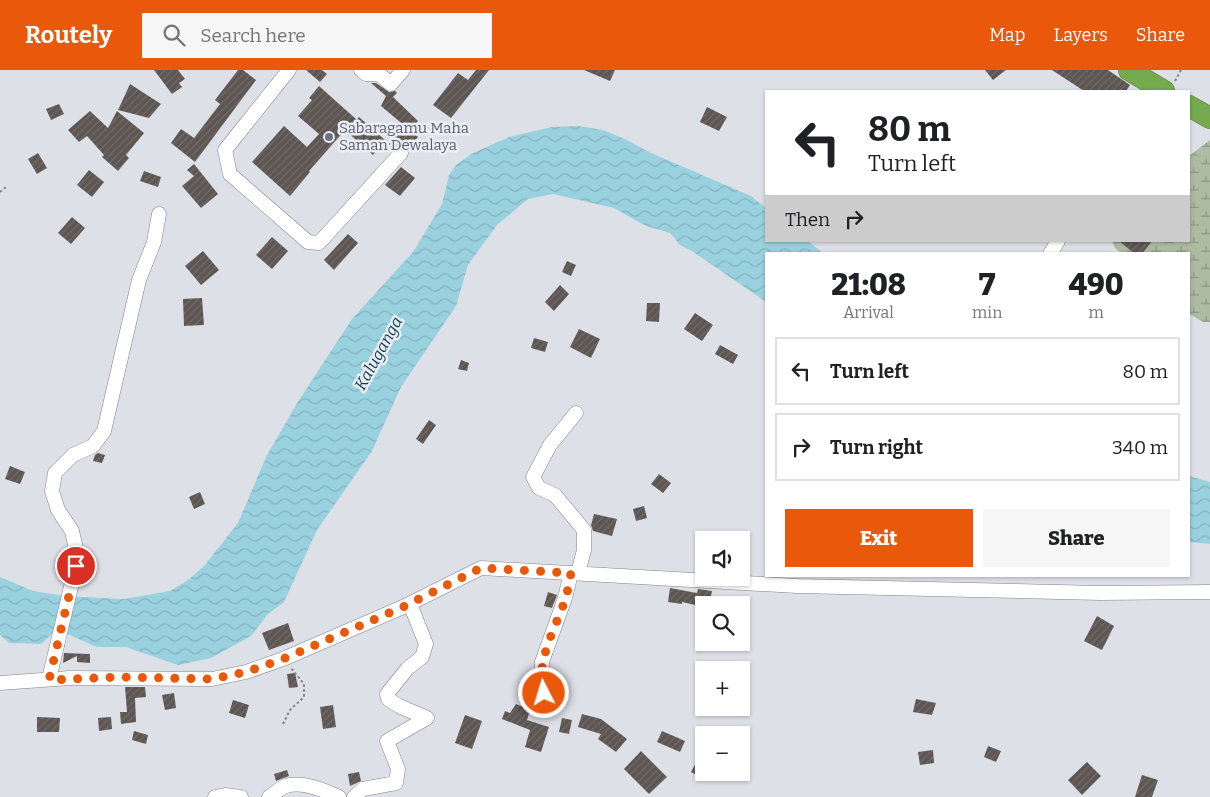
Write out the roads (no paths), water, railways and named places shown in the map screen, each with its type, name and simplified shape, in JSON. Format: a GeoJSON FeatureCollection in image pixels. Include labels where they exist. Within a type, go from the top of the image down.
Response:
{"type":"FeatureCollection","features":[{"type":"Feature","properties":{"kind":"highway"},"geometry":{"type":"LineString","coordinates":[[1128,70],[1162,90]]}},
{"type":"Feature","properties":{"kind":"highway"},"geometry":{"type":"LineString","coordinates":[[1190,107],[1210,118]]}},
{"type":"Feature","properties":{"kind":"street"},"geometry":{"type":"LineString","coordinates":[[289,70],[225,150],[230,174],[308,242],[319,243],[401,153]]}},
{"type":"Feature","properties":{"kind":"street"},"geometry":{"type":"LineString","coordinates":[[361,70],[366,74],[380,74],[391,84],[403,70]]}},
{"type":"Feature","properties":{"kind":"street"},"geometry":{"type":"LineString","coordinates":[[49,680],[76,566],[76,549],[72,532],[58,510],[52,491],[55,473],[73,455],[93,446],[104,431],[140,280],[154,242],[159,214]]}},
{"type":"Feature","properties":{"kind":"street"},"geometry":{"type":"LineString","coordinates":[[547,704],[541,682],[542,662],[584,550],[584,530],[555,495],[539,488],[533,478],[550,445],[576,412]]}},
{"type":"Feature","properties":{"kind":"street"},"geometry":{"type":"LineString","coordinates":[[0,683],[119,677],[212,679],[246,672],[283,659],[410,604],[481,568],[1100,594],[1210,592]]}},
{"type":"Feature","properties":{"kind":"street"},"geometry":{"type":"LineString","coordinates":[[354,797],[363,789],[396,783],[398,769],[387,741],[427,718],[399,706],[388,699],[387,694],[407,669],[422,657],[426,644],[410,604]]}},
{"type":"Feature","properties":{"kind":"street"},"geometry":{"type":"LineString","coordinates":[[269,797],[286,786],[296,785],[321,789],[339,797]]}},
{"type":"Feature","properties":{"kind":"street"},"geometry":{"type":"LineString","coordinates":[[216,797],[225,795],[241,797]]}},
{"type":"Feature","properties":{"kind":"water","name":"Kaluganga"},"geometry":{"type":"Polygon","coordinates":[[[579,126],[603,130],[751,196],[765,207],[765,242],[809,242],[822,252],[765,252],[765,301],[692,251],[680,245],[670,233],[646,226],[614,208],[553,194],[528,199],[497,225],[468,265],[456,306],[401,387],[372,451],[317,530],[284,602],[268,614],[251,636],[211,658],[178,665],[126,647],[97,647],[65,633],[51,635],[41,644],[9,643],[0,635],[0,577],[33,591],[65,596],[124,599],[170,591],[188,580],[204,566],[238,523],[267,455],[299,400],[352,319],[413,252],[442,204],[449,175],[456,165],[471,154],[509,137],[552,127],[579,126]]]}},
{"type":"Feature","properties":{"kind":"water"},"geometry":{"type":"Polygon","coordinates":[[[1190,476],[1210,482],[1210,544],[1190,542],[1190,476]]]}},
{"type":"Feature","properties":{"kind":"place","name":"Sabaragamu Maha Saman Dewalaya"},"geometry":{"type":"Point","coordinates":[329,137]}}]}
